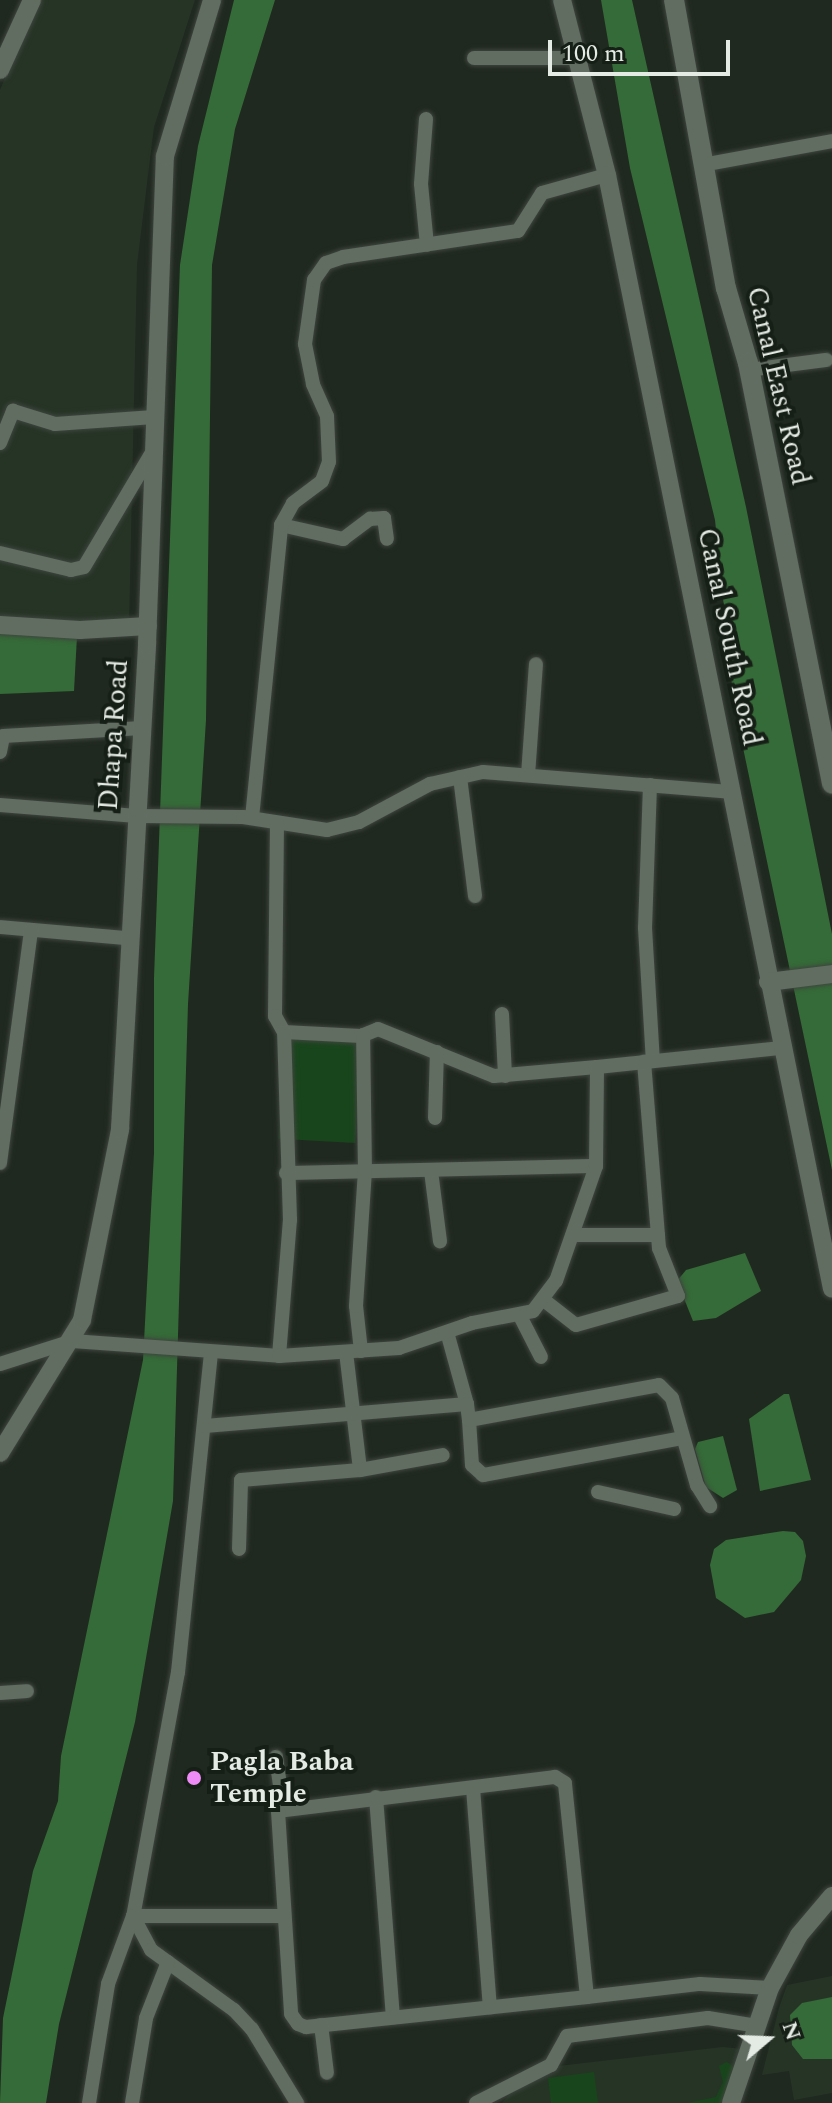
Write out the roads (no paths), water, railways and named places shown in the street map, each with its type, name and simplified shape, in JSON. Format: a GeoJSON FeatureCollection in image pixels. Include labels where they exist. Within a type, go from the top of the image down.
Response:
{"type":"FeatureCollection","features":[{"type":"Feature","properties":{"kind":"main road","name":"Canal East Road"},"geometry":{"type":"LineString","coordinates":[[674,0],[707,164],[726,288],[749,370],[832,784]]}},
{"type":"Feature","properties":{"kind":"street"},"geometry":{"type":"LineString","coordinates":[[0,70],[7,39],[32,0]]}},
{"type":"Feature","properties":{"kind":"street","name":"Dhapa Road"},"geometry":{"type":"LineString","coordinates":[[0,1453],[72,1341],[98,1260],[120,1129],[127,938],[148,626],[151,454],[165,156],[212,0]]}},
{"type":"Feature","properties":{"kind":"street","name":"Canal South Road"},"geometry":{"type":"LineString","coordinates":[[562,0],[607,175],[832,1289]]}},
{"type":"Feature","properties":{"kind":"street"},"geometry":{"type":"LineString","coordinates":[[474,58],[578,58]]}},
{"type":"Feature","properties":{"kind":"street"},"geometry":{"type":"LineString","coordinates":[[426,119],[421,184],[427,245]]}},
{"type":"Feature","properties":{"kind":"street"},"geometry":{"type":"LineString","coordinates":[[707,164],[832,141]]}},
{"type":"Feature","properties":{"kind":"street"},"geometry":{"type":"LineString","coordinates":[[248,818],[281,525],[293,503],[322,481],[329,462],[327,416],[313,384],[305,344],[314,280],[326,263],[343,257],[518,231],[542,193],[607,175]]}},
{"type":"Feature","properties":{"kind":"street"},"geometry":{"type":"LineString","coordinates":[[749,370],[826,360]]}},
{"type":"Feature","properties":{"kind":"street"},"geometry":{"type":"LineString","coordinates":[[0,443],[13,411],[55,424],[154,417]]}},
{"type":"Feature","properties":{"kind":"street"},"geometry":{"type":"LineString","coordinates":[[0,553],[71,570],[84,567],[151,454]]}},
{"type":"Feature","properties":{"kind":"street"},"geometry":{"type":"LineString","coordinates":[[281,525],[343,539],[370,519],[384,518],[387,539]]}},
{"type":"Feature","properties":{"kind":"street"},"geometry":{"type":"LineString","coordinates":[[0,625],[148,626]]}},
{"type":"Feature","properties":{"kind":"street"},"geometry":{"type":"LineString","coordinates":[[528,775],[536,664]]}},
{"type":"Feature","properties":{"kind":"street"},"geometry":{"type":"LineString","coordinates":[[0,752],[3,736],[142,728]]}},
{"type":"Feature","properties":{"kind":"street"},"geometry":{"type":"LineString","coordinates":[[0,805],[137,816],[248,818],[277,824],[349,827],[430,784],[483,772],[733,792]]}},
{"type":"Feature","properties":{"kind":"street"},"geometry":{"type":"LineString","coordinates":[[460,777],[475,896]]}},
{"type":"Feature","properties":{"kind":"street"},"geometry":{"type":"LineString","coordinates":[[545,1301],[576,1325],[678,1296],[658,1235],[645,928],[650,785]]}},
{"type":"Feature","properties":{"kind":"street"},"geometry":{"type":"LineString","coordinates":[[277,824],[275,1016],[284,1032],[286,1173],[290,1220],[279,1356]]}},
{"type":"Feature","properties":{"kind":"street"},"geometry":{"type":"LineString","coordinates":[[0,927],[127,938]]}},
{"type":"Feature","properties":{"kind":"street"},"geometry":{"type":"LineString","coordinates":[[0,1163],[31,930]]}},
{"type":"Feature","properties":{"kind":"street"},"geometry":{"type":"LineString","coordinates":[[768,982],[832,974]]}},
{"type":"Feature","properties":{"kind":"street"},"geometry":{"type":"LineString","coordinates":[[502,1014],[505,1076]]}},
{"type":"Feature","properties":{"kind":"street"},"geometry":{"type":"LineString","coordinates":[[284,1032],[363,1035],[386,1031],[494,1076],[782,1048]]}},
{"type":"Feature","properties":{"kind":"street"},"geometry":{"type":"LineString","coordinates":[[360,1470],[353,1351],[365,1172],[363,1035]]}},
{"type":"Feature","properties":{"kind":"street"},"geometry":{"type":"LineString","coordinates":[[435,1118],[437,1052]]}},
{"type":"Feature","properties":{"kind":"street"},"geometry":{"type":"LineString","coordinates":[[0,1364],[72,1341],[189,1352],[279,1356],[399,1348],[447,1332],[520,1316],[545,1301],[573,1235],[596,1166],[597,1067]]}},
{"type":"Feature","properties":{"kind":"street"},"geometry":{"type":"LineString","coordinates":[[286,1173],[596,1166]]}},
{"type":"Feature","properties":{"kind":"street"},"geometry":{"type":"LineString","coordinates":[[431,1171],[440,1241]]}},
{"type":"Feature","properties":{"kind":"street"},"geometry":{"type":"LineString","coordinates":[[573,1235],[658,1235]]}},
{"type":"Feature","properties":{"kind":"street"},"geometry":{"type":"LineString","coordinates":[[520,1316],[541,1357]]}},
{"type":"Feature","properties":{"kind":"street"},"geometry":{"type":"LineString","coordinates":[[447,1332],[467,1404],[472,1465],[483,1475],[682,1438]]}},
{"type":"Feature","properties":{"kind":"street"},"geometry":{"type":"LineString","coordinates":[[89,2103],[108,1984],[133,1916],[170,1733],[211,1353]]}},
{"type":"Feature","properties":{"kind":"street"},"geometry":{"type":"LineString","coordinates":[[469,1420],[659,1385],[672,1398],[697,1485],[710,1506]]}},
{"type":"Feature","properties":{"kind":"street"},"geometry":{"type":"LineString","coordinates":[[205,1426],[467,1404]]}},
{"type":"Feature","properties":{"kind":"street"},"geometry":{"type":"LineString","coordinates":[[239,1549],[241,1480],[360,1470],[443,1455]]}},
{"type":"Feature","properties":{"kind":"street"},"geometry":{"type":"LineString","coordinates":[[598,1492],[674,1509]]}},
{"type":"Feature","properties":{"kind":"street"},"geometry":{"type":"LineString","coordinates":[[0,1693],[27,1691]]}},
{"type":"Feature","properties":{"kind":"street"},"geometry":{"type":"LineString","coordinates":[[276,1757],[283,1807],[276,1821],[291,2014],[298,2024],[321,2025],[700,1984],[770,1988]]}},
{"type":"Feature","properties":{"kind":"street"},"geometry":{"type":"LineString","coordinates":[[283,1807],[555,1777],[565,1783],[587,1997]]}},
{"type":"Feature","properties":{"kind":"street"},"geometry":{"type":"LineString","coordinates":[[473,1788],[490,2007]]}},
{"type":"Feature","properties":{"kind":"street"},"geometry":{"type":"LineString","coordinates":[[376,1797],[393,2017]]}},
{"type":"Feature","properties":{"kind":"street"},"geometry":{"type":"LineString","coordinates":[[731,2103],[770,1988],[799,1935],[832,1896]]}},
{"type":"Feature","properties":{"kind":"street"},"geometry":{"type":"LineString","coordinates":[[133,1916],[283,1916]]}},
{"type":"Feature","properties":{"kind":"street"},"geometry":{"type":"LineString","coordinates":[[133,1916],[151,1950],[243,2020],[297,2103]]}},
{"type":"Feature","properties":{"kind":"street"},"geometry":{"type":"LineString","coordinates":[[132,2103],[146,2018],[168,1962]]}},
{"type":"Feature","properties":{"kind":"street"},"geometry":{"type":"LineString","coordinates":[[476,2103],[551,2065],[567,2036],[708,2018],[758,2026]]}},
{"type":"Feature","properties":{"kind":"street"},"geometry":{"type":"LineString","coordinates":[[321,2025],[327,2073]]}},
{"type":"Feature","properties":{"kind":"place","name":"Pagla Baba Temple"},"geometry":{"type":"Point","coordinates":[194,1778]}}]}
